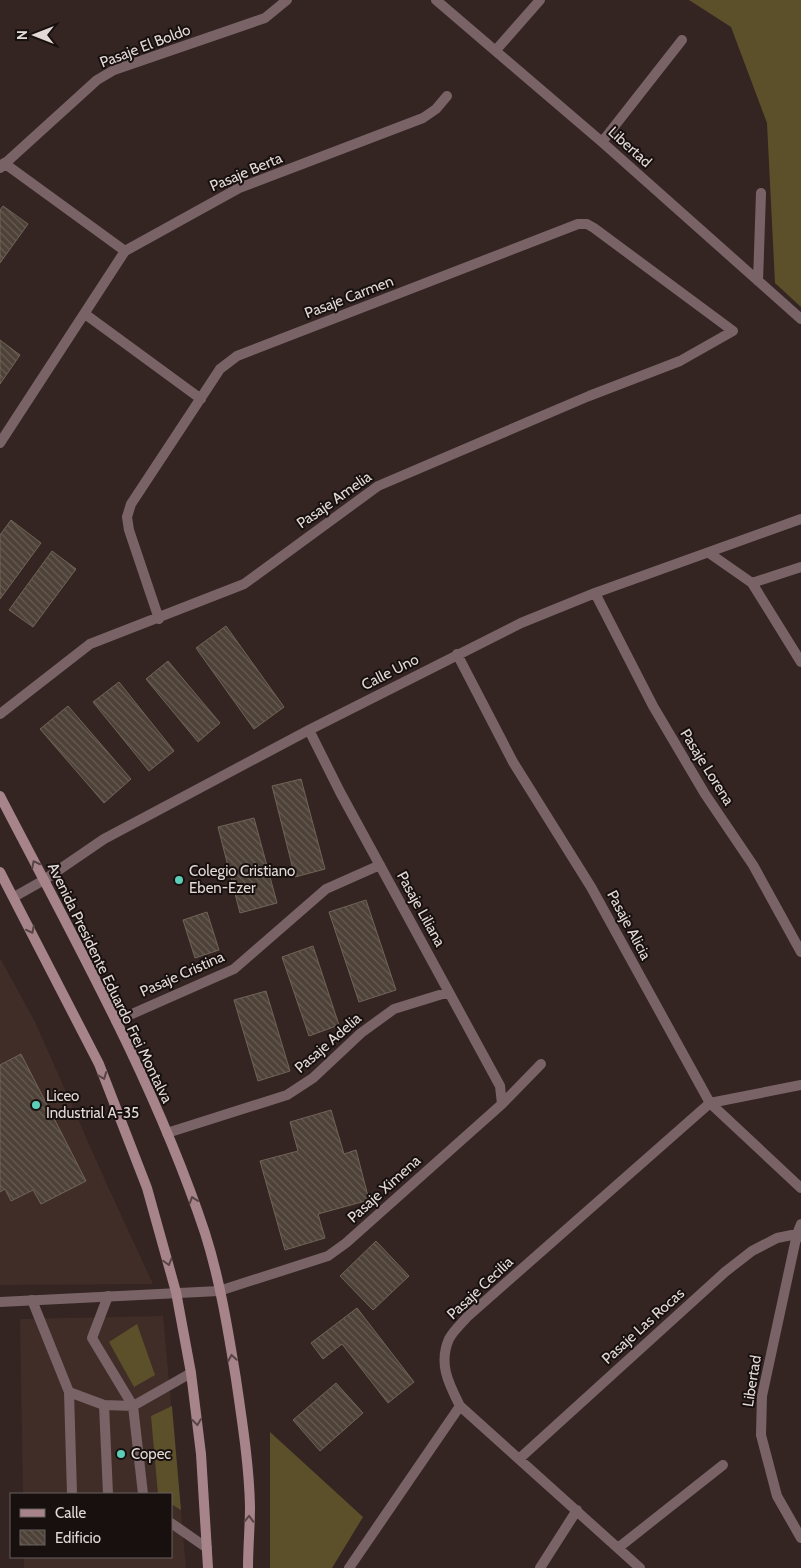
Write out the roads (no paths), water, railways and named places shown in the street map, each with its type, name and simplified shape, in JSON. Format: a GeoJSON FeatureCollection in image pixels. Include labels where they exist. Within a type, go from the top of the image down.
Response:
{"type":"FeatureCollection","features":[{"type":"Feature","properties":{"kind":"main road","name":"Avenida Presidente Eduardo Frei Montalva"},"geometry":{"type":"LineString","coordinates":[[0,796],[116,1020],[180,1162],[206,1236],[228,1329],[244,1432],[250,1506],[248,1568]]}},
{"type":"Feature","properties":{"kind":"main road"},"geometry":{"type":"LineString","coordinates":[[0,872],[99,1064],[148,1188],[176,1292],[190,1373],[201,1454],[208,1568]]}},
{"type":"Feature","properties":{"kind":"street","name":"Pasaje El Boldo"},"geometry":{"type":"LineString","coordinates":[[125,251],[2,165],[80,94],[114,70],[265,18],[287,0]]}},
{"type":"Feature","properties":{"kind":"street","name":"Libertad"},"geometry":{"type":"LineString","coordinates":[[436,0],[602,142],[801,319]]}},
{"type":"Feature","properties":{"kind":"street"},"geometry":{"type":"LineString","coordinates":[[496,50],[540,0]]}},
{"type":"Feature","properties":{"kind":"street"},"geometry":{"type":"LineString","coordinates":[[602,142],[682,40]]}},
{"type":"Feature","properties":{"kind":"street","name":"Pasaje Berta"},"geometry":{"type":"LineString","coordinates":[[0,444],[125,251],[239,188],[423,118],[436,109],[447,96]]}},
{"type":"Feature","properties":{"kind":"street"},"geometry":{"type":"LineString","coordinates":[[758,281],[761,193]]}},
{"type":"Feature","properties":{"kind":"street","name":"Pasaje Carmen"},"geometry":{"type":"LineString","coordinates":[[160,618],[129,530],[128,517],[131,504],[220,369],[237,356],[578,224],[586,224],[594,228],[733,331]]}},
{"type":"Feature","properties":{"kind":"street"},"geometry":{"type":"LineString","coordinates":[[85,314],[201,399]]}},
{"type":"Feature","properties":{"kind":"street","name":"Pasaje Amelia"},"geometry":{"type":"LineString","coordinates":[[0,714],[90,644],[244,584],[378,486],[589,396],[680,361],[733,331]]}},
{"type":"Feature","properties":{"kind":"street","name":"Calle Uno"},"geometry":{"type":"LineString","coordinates":[[14,898],[104,839],[309,730],[521,623],[801,519]]}},
{"type":"Feature","properties":{"kind":"street"},"geometry":{"type":"LineString","coordinates":[[709,553],[752,583],[801,662]]}},
{"type":"Feature","properties":{"kind":"street"},"geometry":{"type":"LineString","coordinates":[[752,583],[801,568]]}},
{"type":"Feature","properties":{"kind":"street","name":"Pasaje Lorena"},"geometry":{"type":"LineString","coordinates":[[595,594],[653,706],[705,794],[753,865],[801,952]]}},
{"type":"Feature","properties":{"kind":"street","name":"Pasaje Alicia"},"geometry":{"type":"LineString","coordinates":[[457,654],[513,762],[591,887],[710,1103],[801,1188]]}},
{"type":"Feature","properties":{"kind":"street","name":"Pasaje Liliana"},"geometry":{"type":"LineString","coordinates":[[309,730],[500,1086],[502,1104]]}},
{"type":"Feature","properties":{"kind":"street","name":"Pasaje Cristina"},"geometry":{"type":"LineString","coordinates":[[116,1020],[234,968],[326,889],[380,865]]}},
{"type":"Feature","properties":{"kind":"street","name":"Pasaje Adelia"},"geometry":{"type":"LineString","coordinates":[[167,1133],[287,1095],[313,1078],[360,1033],[394,1009],[449,992]]}},
{"type":"Feature","properties":{"kind":"street","name":"Pasaje Ximena"},"geometry":{"type":"LineString","coordinates":[[0,1302],[219,1291],[328,1256],[346,1243],[502,1104],[541,1064]]}},
{"type":"Feature","properties":{"kind":"street"},"geometry":{"type":"LineString","coordinates":[[710,1103],[801,1085]]}},
{"type":"Feature","properties":{"kind":"street","name":"Pasaje Cecilia"},"geometry":{"type":"LineString","coordinates":[[460,1406],[446,1379],[444,1363],[449,1338],[467,1317],[710,1103]]}},
{"type":"Feature","properties":{"kind":"street","name":"Libertad"},"geometry":{"type":"LineString","coordinates":[[800,1232],[762,1396],[761,1434],[777,1496],[801,1538]]}},
{"type":"Feature","properties":{"kind":"street","name":"Pasaje Las Rocas"},"geometry":{"type":"LineString","coordinates":[[519,1459],[725,1272],[752,1250],[777,1238],[800,1232]]}},
{"type":"Feature","properties":{"kind":"street"},"geometry":{"type":"LineString","coordinates":[[108,1296],[92,1338],[133,1406],[143,1493]]}},
{"type":"Feature","properties":{"kind":"street"},"geometry":{"type":"LineString","coordinates":[[32,1300],[69,1392],[72,1493]]}},
{"type":"Feature","properties":{"kind":"street"},"geometry":{"type":"LineString","coordinates":[[69,1392],[104,1405],[133,1406],[190,1373]]}},
{"type":"Feature","properties":{"kind":"street"},"geometry":{"type":"LineString","coordinates":[[104,1405],[108,1493]]}},
{"type":"Feature","properties":{"kind":"street"},"geometry":{"type":"LineString","coordinates":[[349,1568],[460,1406],[640,1568]]}},
{"type":"Feature","properties":{"kind":"street"},"geometry":{"type":"LineString","coordinates":[[618,1548],[723,1465]]}},
{"type":"Feature","properties":{"kind":"street"},"geometry":{"type":"LineString","coordinates":[[540,1568],[577,1510]]}},
{"type":"Feature","properties":{"kind":"street"},"geometry":{"type":"LineString","coordinates":[[172,1524],[207,1548]]}},
{"type":"Feature","properties":{"kind":"place","name":"Colegio Cristiano Eben-Ezer"},"geometry":{"type":"Point","coordinates":[179,880]}},
{"type":"Feature","properties":{"kind":"place","name":"Liceo Industrial A-35"},"geometry":{"type":"Point","coordinates":[36,1105]}},
{"type":"Feature","properties":{"kind":"place","name":"Copec"},"geometry":{"type":"Point","coordinates":[121,1454]}}]}
